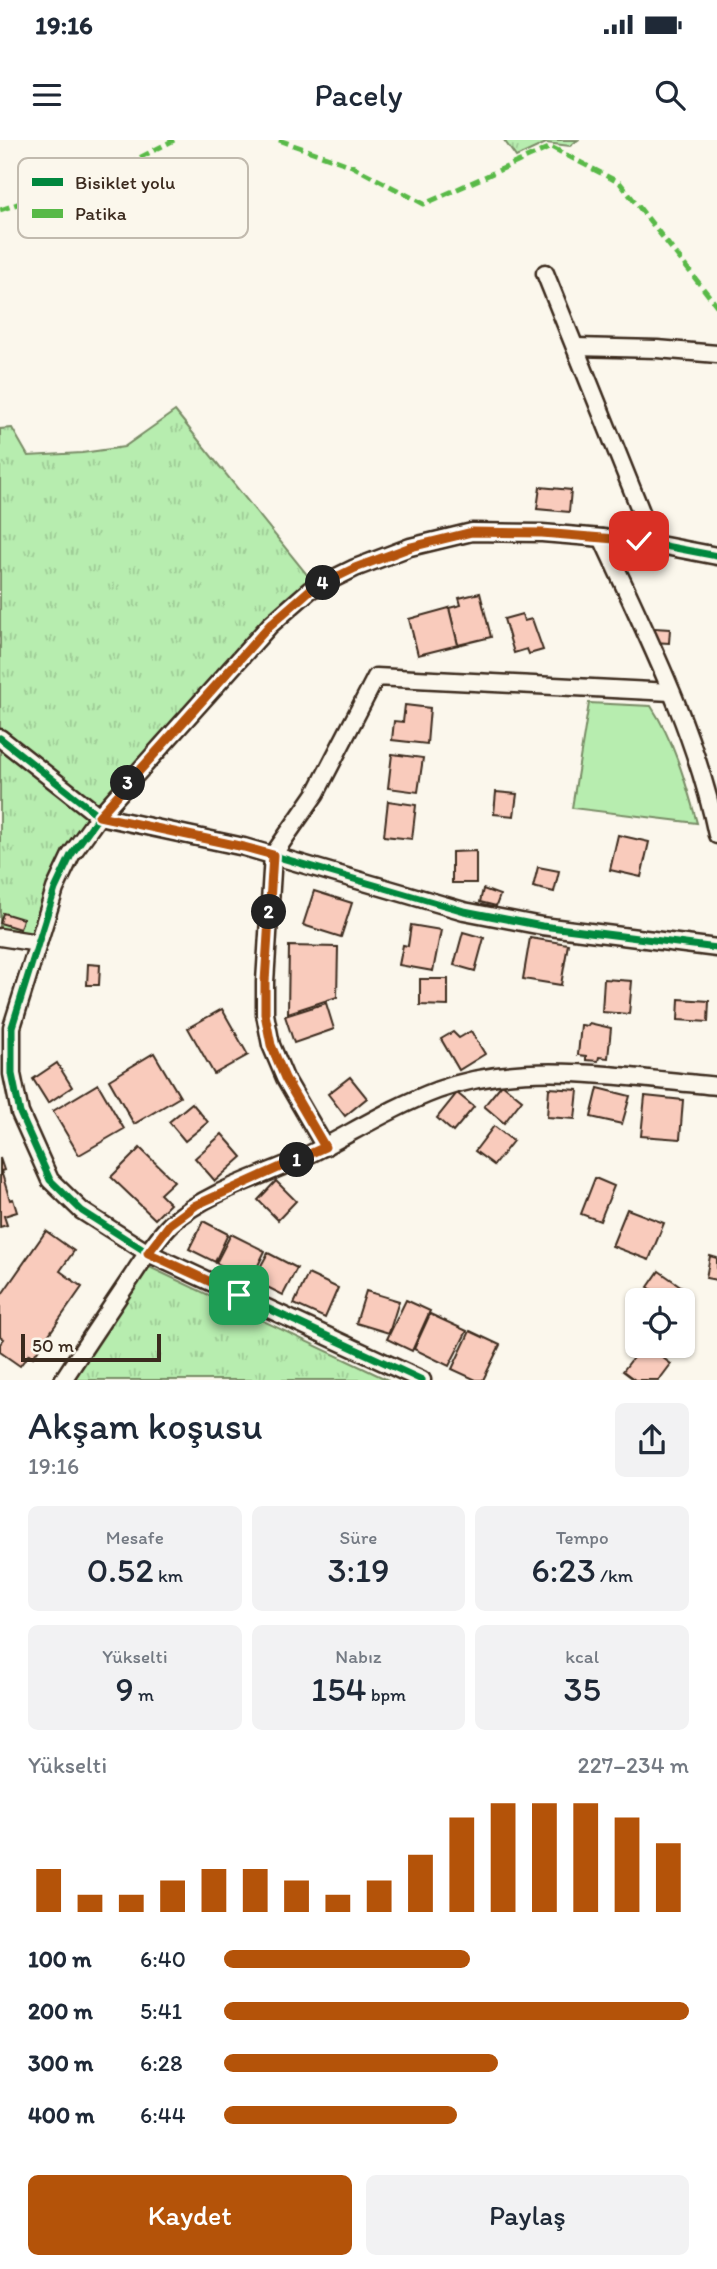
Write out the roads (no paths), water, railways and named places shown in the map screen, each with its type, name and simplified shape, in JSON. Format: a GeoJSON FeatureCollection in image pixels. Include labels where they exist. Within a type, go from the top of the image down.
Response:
{"type":"FeatureCollection","features":[{"type":"Feature","properties":{"kind":"street"},"geometry":{"type":"LineString","coordinates":[[545,273],[654,544]]}},
{"type":"Feature","properties":{"kind":"street"},"geometry":{"type":"LineString","coordinates":[[575,347],[717,354]]}},
{"type":"Feature","properties":{"kind":"street"},"geometry":{"type":"LineString","coordinates":[[422,1380],[148,1253],[82,1211],[50,1180],[20,1112],[12,1074],[12,1027],[55,890],[71,855],[99,816],[270,625],[310,590],[355,568],[411,547],[472,532],[542,533],[602,538],[654,544],[717,556]]}},
{"type":"Feature","properties":{"kind":"street"},"geometry":{"type":"LineString","coordinates":[[602,538],[686,728],[711,803],[717,835]]}},
{"type":"Feature","properties":{"kind":"street"},"geometry":{"type":"LineString","coordinates":[[325,1147],[285,1078],[271,1045],[265,1014],[273,855],[316,793],[376,677],[671,692]]}},
{"type":"Feature","properties":{"kind":"street"},"geometry":{"type":"LineString","coordinates":[[0,738],[99,816],[244,847],[464,911],[542,926],[717,948]]}},
{"type":"Feature","properties":{"kind":"street"},"geometry":{"type":"LineString","coordinates":[[0,937],[38,943]]}},
{"type":"Feature","properties":{"kind":"street"},"geometry":{"type":"LineString","coordinates":[[63,1380],[170,1224],[196,1205],[325,1147],[437,1090],[471,1080],[569,1073],[717,1086]]}}]}
